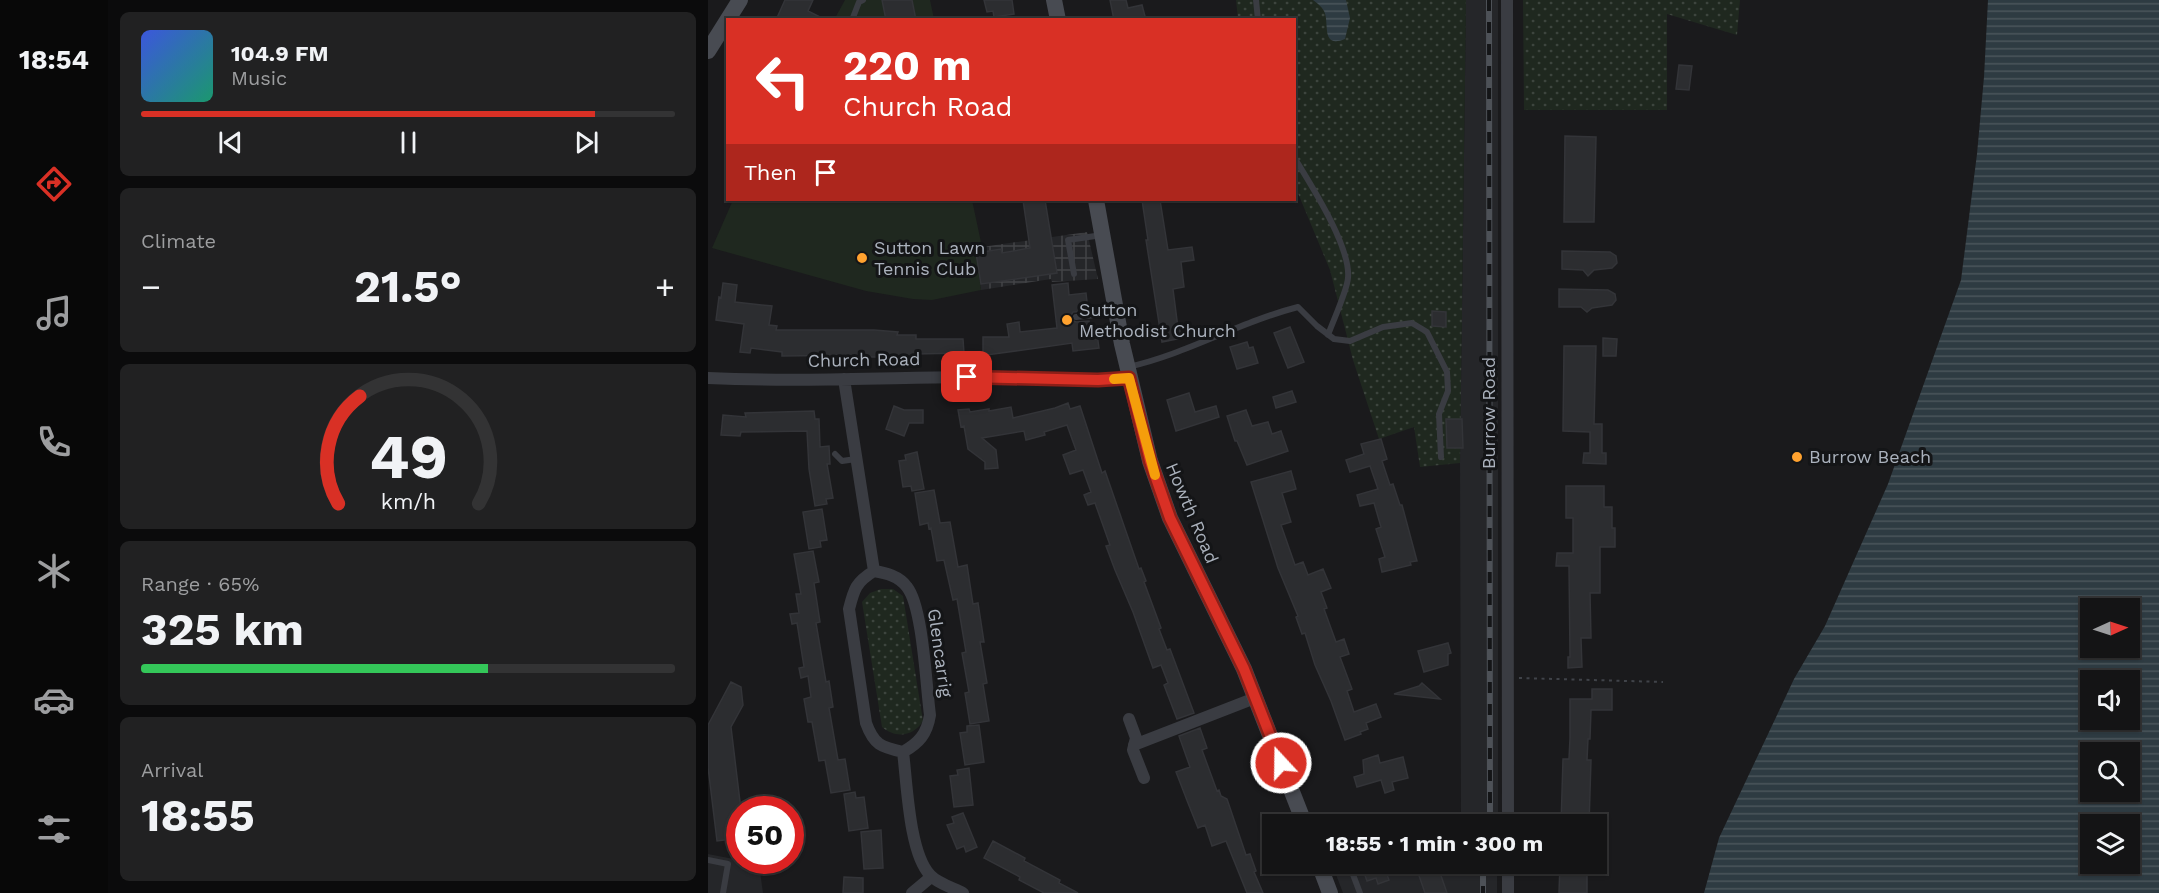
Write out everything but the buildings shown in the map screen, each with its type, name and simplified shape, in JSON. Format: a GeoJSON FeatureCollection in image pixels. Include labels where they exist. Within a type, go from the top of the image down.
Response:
{"type":"FeatureCollection","features":[{"type":"Feature","properties":{"kind":"main road"},"geometry":{"type":"LineString","coordinates":[[729,18],[740,0]]}},
{"type":"Feature","properties":{"kind":"main road"},"geometry":{"type":"LineString","coordinates":[[1054,0],[1058,18]]}},
{"type":"Feature","properties":{"kind":"main road"},"geometry":{"type":"LineString","coordinates":[[708,51],[726,22]]}},
{"type":"Feature","properties":{"kind":"main road","name":"Howth Road"},"geometry":{"type":"LineString","coordinates":[[1096,201],[1128,373],[1150,461],[1170,518],[1244,669],[1301,814]]}},
{"type":"Feature","properties":{"kind":"main road"},"geometry":{"type":"LineString","coordinates":[[1323,874],[1330,893]]}},
{"type":"Feature","properties":{"kind":"street","name":"Burrow Road"},"geometry":{"type":"LineString","coordinates":[[1507,0],[1508,814]]}},
{"type":"Feature","properties":{"kind":"street","name":"Church Road"},"geometry":{"type":"LineString","coordinates":[[708,378],[967,377],[1098,380],[1128,373]]}},
{"type":"Feature","properties":{"kind":"street"},"geometry":{"type":"LineString","coordinates":[[844,379],[874,570],[860,579],[853,592],[849,609],[866,723],[872,738],[886,748],[903,752],[913,829],[921,860],[931,877],[963,893]]}},
{"type":"Feature","properties":{"kind":"street","name":"Glencarrig"},"geometry":{"type":"LineString","coordinates":[[874,570],[892,574],[907,586],[917,607],[930,715],[928,729],[917,744],[903,752]]}},
{"type":"Feature","properties":{"kind":"street"},"geometry":{"type":"LineString","coordinates":[[1134,745],[1255,698]]}},
{"type":"Feature","properties":{"kind":"street"},"geometry":{"type":"LineString","coordinates":[[1129,719],[1136,738],[1133,750],[1144,778]]}},
{"type":"Feature","properties":{"kind":"street"},"geometry":{"type":"LineString","coordinates":[[1508,874],[1508,893]]}},
{"type":"Feature","properties":{"kind":"street"},"geometry":{"type":"LineString","coordinates":[[912,893],[931,877]]}},
{"type":"Feature","properties":{"kind":"lane"},"geometry":{"type":"LineString","coordinates":[[853,18],[863,0]]}},
{"type":"Feature","properties":{"kind":"lane"},"geometry":{"type":"LineString","coordinates":[[1256,0],[1258,18]]}},
{"type":"Feature","properties":{"kind":"lane"},"geometry":{"type":"LineString","coordinates":[[1296,161],[1324,210],[1346,256],[1348,279],[1328,335]]}},
{"type":"Feature","properties":{"kind":"lane"},"geometry":{"type":"LineString","coordinates":[[1074,274],[1068,240],[1102,235]]}},
{"type":"Feature","properties":{"kind":"lane"},"geometry":{"type":"LineString","coordinates":[[1128,373],[1273,313],[1298,307],[1334,339],[1350,341],[1383,327],[1412,323],[1427,332],[1447,372],[1448,391],[1439,414],[1442,457]]}},
{"type":"Feature","properties":{"kind":"lane"},"geometry":{"type":"LineString","coordinates":[[1076,317],[1116,313]]}},
{"type":"Feature","properties":{"kind":"lane"},"geometry":{"type":"LineString","coordinates":[[836,454],[842,461],[856,459]]}},
{"type":"Feature","properties":{"kind":"lane"},"geometry":{"type":"LineString","coordinates":[[708,860],[728,864],[723,893]]}},
{"type":"Feature","properties":{"kind":"lane"},"geometry":{"type":"LineString","coordinates":[[1353,874],[1360,893]]}},
{"type":"Feature","properties":{"kind":"path"},"geometry":{"type":"LineString","coordinates":[[1531,678],[1664,682]]}},
{"type":"Feature","properties":{"kind":"shaded area"},"geometry":{"type":"Polygon","coordinates":[[[845,0],[930,0],[934,18],[835,18],[845,0]]]}},
{"type":"Feature","properties":{"kind":"shaded area"},"geometry":{"type":"Polygon","coordinates":[[[1236,0],[1466,0],[1460,463],[1420,467],[1414,427],[1379,439],[1353,360],[1330,270],[1296,188],[1296,18],[1238,18],[1236,0]]]}},
{"type":"Feature","properties":{"kind":"shaded area"},"geometry":{"type":"Polygon","coordinates":[[[1313,0],[1346,0],[1350,18],[1345,39],[1337,41],[1329,37],[1324,11],[1313,0]]]}},
{"type":"Feature","properties":{"kind":"shaded area"},"geometry":{"type":"Polygon","coordinates":[[[1466,0],[1498,0],[1498,814],[1461,814],[1460,463],[1466,0]]]}},
{"type":"Feature","properties":{"kind":"shaded area"},"geometry":{"type":"Polygon","coordinates":[[[1523,0],[1740,0],[1737,35],[1667,14],[1667,110],[1524,110],[1523,0]]]}},
{"type":"Feature","properties":{"kind":"shaded area"},"geometry":{"type":"Polygon","coordinates":[[[1988,0],[2159,0],[2159,893],[1704,893],[1719,838],[1794,679],[1825,626],[1888,484],[1961,280],[1977,154],[1988,0]]]}},
{"type":"Feature","properties":{"kind":"shaded area","name":"Sutton Lawn Tennis Club"},"geometry":{"type":"Polygon","coordinates":[[[733,201],[972,201],[982,247],[975,248],[981,290],[932,300],[913,299],[866,291],[712,248],[733,201]]]}},
{"type":"Feature","properties":{"kind":"shaded area"},"geometry":{"type":"Polygon","coordinates":[[[1087,232],[1098,279],[1052,282],[1051,279],[981,290],[975,248],[1087,232]]]}},
{"type":"Feature","properties":{"kind":"shaded area"},"geometry":{"type":"Polygon","coordinates":[[[881,589],[893,589],[903,596],[923,721],[910,733],[893,733],[882,727],[862,602],[870,593],[881,589]]]}},
{"type":"Feature","properties":{"kind":"shaded area"},"geometry":{"type":"Polygon","coordinates":[[[708,854],[726,858],[726,874],[760,874],[763,893],[708,893],[708,854]]]}},
{"type":"Feature","properties":{"kind":"shaded area"},"geometry":{"type":"Polygon","coordinates":[[[1336,874],[1497,874],[1497,893],[1343,893],[1336,874]]]}},
{"type":"Feature","properties":{"kind":"railway"},"geometry":{"type":"LineString","coordinates":[[1489,0],[1490,814]]}},
{"type":"Feature","properties":{"kind":"railway"},"geometry":{"type":"LineString","coordinates":[[1483,874],[1483,893]]}},
{"type":"Feature","properties":{"kind":"slow traffic"},"geometry":{"type":"LineString","coordinates":[[1114,379],[1129,378],[1155,475]]}},
{"type":"Feature","properties":{"kind":"place","name":"Sutton Lawn Tennis Club"},"geometry":{"type":"Point","coordinates":[862,258]}},
{"type":"Feature","properties":{"kind":"place","name":"Sutton Methodist Church"},"geometry":{"type":"Point","coordinates":[1067,320]}},
{"type":"Feature","properties":{"kind":"place","name":"Burrow Beach"},"geometry":{"type":"Point","coordinates":[1797,457]}},
{"type":"Feature","properties":{"kind":"route"},"geometry":{"type":"LineString","coordinates":[[967,377],[1098,380],[1129,378],[1150,461],[1170,518],[1244,669],[1281,763]]}}]}
